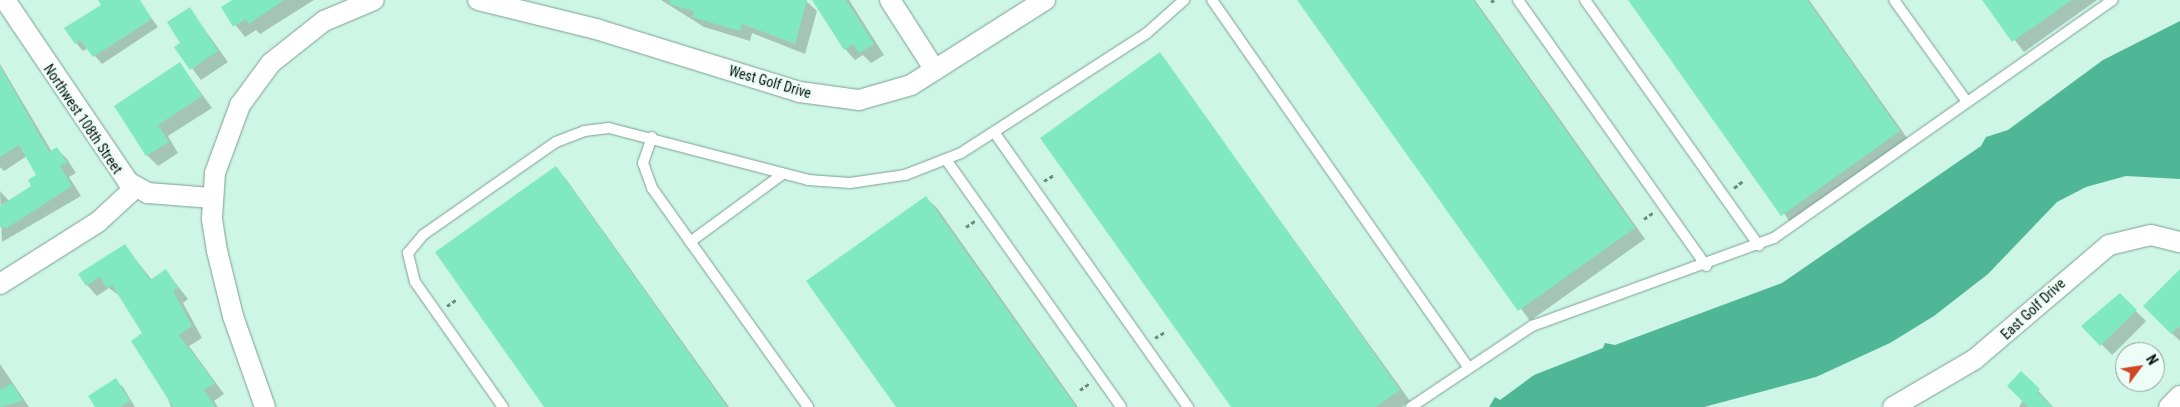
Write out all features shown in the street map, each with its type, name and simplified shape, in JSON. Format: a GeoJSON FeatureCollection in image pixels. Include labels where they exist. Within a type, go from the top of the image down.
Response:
{"type":"FeatureCollection","features":[{"type":"Feature","properties":{"kind":"street"},"geometry":{"type":"LineString","coordinates":[[265,407],[227,296],[212,198],[226,137],[258,77],[307,32],[340,12],[374,0]]}},
{"type":"Feature","properties":{"kind":"street","name":"West Golf Drive"},"geometry":{"type":"LineString","coordinates":[[478,0],[548,8],[831,98],[859,100],[888,95],[935,70],[1045,0]]}},
{"type":"Feature","properties":{"kind":"street"},"geometry":{"type":"LineString","coordinates":[[890,0],[935,70]]}},
{"type":"Feature","properties":{"kind":"street","name":"Northwest 108th Street"},"geometry":{"type":"LineString","coordinates":[[13,3],[112,164],[135,188]]}},
{"type":"Feature","properties":{"kind":"street"},"geometry":{"type":"LineString","coordinates":[[0,284],[98,222],[135,188],[160,195],[212,198]]}},
{"type":"Feature","properties":{"kind":"street","name":"East Golf Drive"},"geometry":{"type":"LineString","coordinates":[[1893,407],[1975,359],[2109,245],[2150,235],[2180,242]]}},
{"type":"Feature","properties":{"kind":"street"},"geometry":{"type":"LineString","coordinates":[[2168,407],[2180,396]]}},
{"type":"Feature","properties":{"kind":"lane"},"geometry":{"type":"LineString","coordinates":[[503,407],[413,279],[408,264],[410,248],[423,235],[564,137],[609,128],[652,137],[783,174],[830,182],[873,182],[947,161],[1147,34],[1184,0]]}},
{"type":"Feature","properties":{"kind":"lane"},"geometry":{"type":"LineString","coordinates":[[1212,0],[1468,367]]}},
{"type":"Feature","properties":{"kind":"lane"},"geometry":{"type":"LineString","coordinates":[[1518,0],[1706,266]]}},
{"type":"Feature","properties":{"kind":"lane"},"geometry":{"type":"LineString","coordinates":[[1585,0],[1760,246]]}},
{"type":"Feature","properties":{"kind":"lane"},"geometry":{"type":"LineString","coordinates":[[1894,0],[1967,102]]}},
{"type":"Feature","properties":{"kind":"lane"},"geometry":{"type":"LineString","coordinates":[[1411,407],[1468,367],[1542,322],[1760,246],[2113,0]]}},
{"type":"Feature","properties":{"kind":"lane"},"geometry":{"type":"LineString","coordinates":[[994,132],[1188,407]]}},
{"type":"Feature","properties":{"kind":"lane"},"geometry":{"type":"LineString","coordinates":[[652,137],[643,161],[646,175],[690,242],[808,407]]}},
{"type":"Feature","properties":{"kind":"lane"},"geometry":{"type":"LineString","coordinates":[[947,161],[1121,407]]}},
{"type":"Feature","properties":{"kind":"lane"},"geometry":{"type":"LineString","coordinates":[[690,242],[783,174]]}},
{"type":"Feature","properties":{"kind":"path"},"geometry":{"type":"LineString","coordinates":[[1042,182],[1054,174]]}},
{"type":"Feature","properties":{"kind":"path"},"geometry":{"type":"LineString","coordinates":[[1732,189],[1744,181]]}},
{"type":"Feature","properties":{"kind":"path"},"geometry":{"type":"LineString","coordinates":[[1644,219],[1656,211]]}},
{"type":"Feature","properties":{"kind":"path"},"geometry":{"type":"LineString","coordinates":[[966,227],[977,220]]}},
{"type":"Feature","properties":{"kind":"path"},"geometry":{"type":"LineString","coordinates":[[445,308],[456,300]]}},
{"type":"Feature","properties":{"kind":"path"},"geometry":{"type":"LineString","coordinates":[[1153,340],[1165,332]]}},
{"type":"Feature","properties":{"kind":"path"},"geometry":{"type":"LineString","coordinates":[[1080,390],[1092,382]]}},
{"type":"Feature","properties":{"kind":"shaded area"},"geometry":{"type":"Polygon","coordinates":[[[2180,21],[2180,179],[2126,176],[2086,187],[2057,202],[1988,274],[1934,316],[1890,343],[1816,377],[1704,407],[1489,407],[1495,397],[1500,400],[1534,375],[1603,348],[1605,343],[1615,345],[1782,283],[1981,146],[1986,137],[2008,130],[2103,60],[2180,21]]]}},
{"type":"Feature","properties":{"kind":"building"},"geometry":{"type":"Polygon","coordinates":[[[98,0],[140,0],[152,19],[93,57],[80,40],[75,44],[64,28],[101,5],[98,0]]]}},
{"type":"Feature","properties":{"kind":"building"},"geometry":{"type":"Polygon","coordinates":[[[232,0],[284,0],[249,24],[246,19],[233,27],[221,7],[232,0]]]}},
{"type":"Feature","properties":{"kind":"building"},"geometry":{"type":"Polygon","coordinates":[[[670,0],[807,0],[795,44],[742,24],[740,31],[692,17],[694,11],[669,4],[670,0]]]}},
{"type":"Feature","properties":{"kind":"building"},"geometry":{"type":"Polygon","coordinates":[[[812,0],[846,0],[874,44],[859,53],[853,44],[844,50],[812,0]]]}},
{"type":"Feature","properties":{"kind":"building"},"geometry":{"type":"Polygon","coordinates":[[[1297,0],[1473,0],[1635,228],[1518,311],[1297,0]]]}},
{"type":"Feature","properties":{"kind":"building"},"geometry":{"type":"Polygon","coordinates":[[[1628,0],[1807,0],[1900,131],[1781,216],[1628,0]]]}},
{"type":"Feature","properties":{"kind":"building"},"geometry":{"type":"Polygon","coordinates":[[[1982,0],[2072,0],[2012,42],[1982,0]]]}},
{"type":"Feature","properties":{"kind":"building"},"geometry":{"type":"Polygon","coordinates":[[[190,7],[218,51],[190,70],[174,47],[180,43],[167,22],[190,7]]]}},
{"type":"Feature","properties":{"kind":"building"},"geometry":{"type":"Polygon","coordinates":[[[1160,52],[1400,390],[1376,407],[1231,407],[1040,138],[1160,52]]]}},
{"type":"Feature","properties":{"kind":"building"},"geometry":{"type":"Polygon","coordinates":[[[180,62],[202,96],[158,125],[169,142],[146,156],[114,106],[180,62]]]}},
{"type":"Feature","properties":{"kind":"building"},"geometry":{"type":"Polygon","coordinates":[[[0,66],[49,152],[57,147],[67,163],[60,166],[72,186],[7,228],[0,227],[0,206],[31,186],[28,180],[36,175],[19,145],[0,157],[0,66]]]}},
{"type":"Feature","properties":{"kind":"building"},"geometry":{"type":"Polygon","coordinates":[[[556,166],[727,407],[544,407],[435,252],[556,166]]]}},
{"type":"Feature","properties":{"kind":"building"},"geometry":{"type":"Polygon","coordinates":[[[926,196],[1076,407],[896,407],[806,281],[926,196]]]}},
{"type":"Feature","properties":{"kind":"building"},"geometry":{"type":"Polygon","coordinates":[[[125,244],[150,280],[166,269],[178,288],[173,291],[192,326],[179,335],[215,383],[204,390],[215,407],[173,407],[131,341],[142,333],[112,285],[107,288],[100,277],[86,286],[78,274],[125,244]]]}},
{"type":"Feature","properties":{"kind":"building"},"geometry":{"type":"Polygon","coordinates":[[[2180,269],[2180,326],[2171,334],[2143,306],[2180,269]]]}},
{"type":"Feature","properties":{"kind":"building"},"geometry":{"type":"Polygon","coordinates":[[[2120,293],[2137,310],[2100,346],[2081,326],[2120,293]]]}},
{"type":"Feature","properties":{"kind":"building"},"geometry":{"type":"Polygon","coordinates":[[[2021,371],[2040,389],[2037,392],[2052,407],[2028,407],[2007,386],[2021,371]]]}},
{"type":"Feature","properties":{"kind":"building"},"geometry":{"type":"Polygon","coordinates":[[[116,378],[130,401],[120,407],[95,407],[88,396],[116,378]]]}},
{"type":"Feature","properties":{"kind":"building"},"geometry":{"type":"Polygon","coordinates":[[[12,383],[23,401],[0,407],[0,390],[12,383]]]}}]}
